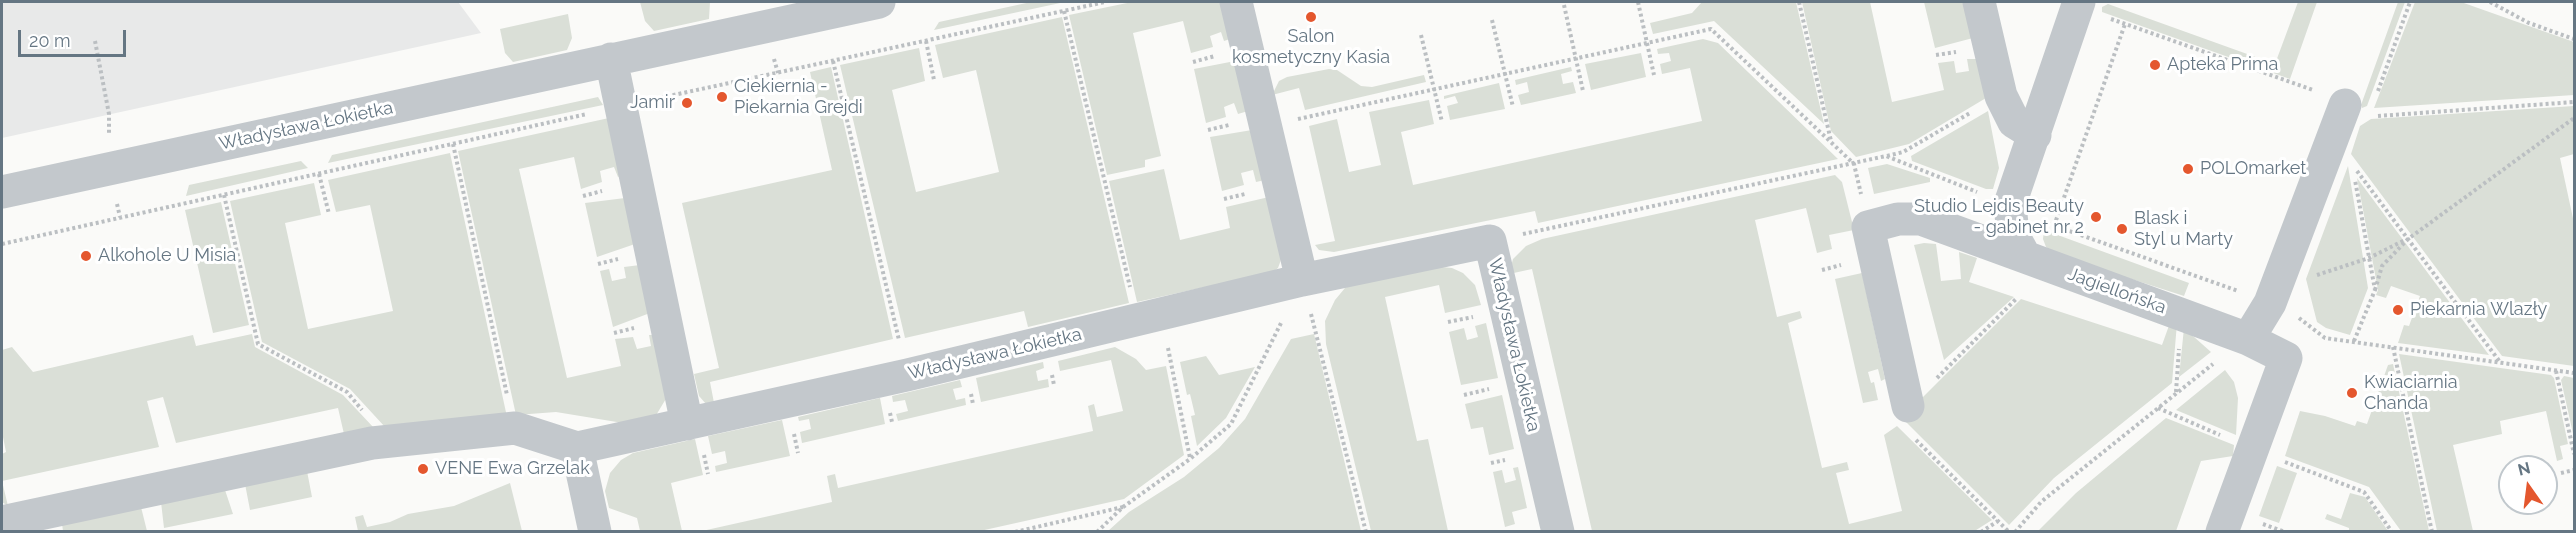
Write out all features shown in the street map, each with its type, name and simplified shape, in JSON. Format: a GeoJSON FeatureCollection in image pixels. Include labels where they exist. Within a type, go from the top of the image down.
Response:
{"type":"FeatureCollection","features":[{"type":"Feature","properties":{"kind":"street","name":"Władysława Łokietka"},"geometry":{"type":"LineString","coordinates":[[2,188],[110,168],[879,2]]}},
{"type":"Feature","properties":{"kind":"street"},"geometry":{"type":"LineString","coordinates":[[1236,2],[1302,280]]}},
{"type":"Feature","properties":{"kind":"street"},"geometry":{"type":"LineString","coordinates":[[1979,2],[2001,96],[2014,122],[2035,135]]}},
{"type":"Feature","properties":{"kind":"street"},"geometry":{"type":"LineString","coordinates":[[2025,257],[2013,235],[2010,204],[2078,5]]}},
{"type":"Feature","properties":{"kind":"street"},"geometry":{"type":"LineString","coordinates":[[611,59],[687,424]]}},
{"type":"Feature","properties":{"kind":"street"},"geometry":{"type":"LineString","coordinates":[[2248,339],[2270,303],[2356,111]]}},
{"type":"Feature","properties":{"kind":"street","name":"Jagiellońska"},"geometry":{"type":"LineString","coordinates":[[1868,227],[1898,219],[1921,219],[2248,339],[2286,358],[2222,531]]}},
{"type":"Feature","properties":{"kind":"street"},"geometry":{"type":"LineString","coordinates":[[1868,227],[1908,406]]}},
{"type":"Feature","properties":{"kind":"street","name":"Władysława Łokietka"},"geometry":{"type":"LineString","coordinates":[[577,448],[907,375],[1302,280],[1490,240],[1558,531]]}},
{"type":"Feature","properties":{"kind":"street"},"geometry":{"type":"LineString","coordinates":[[2,522],[387,441],[515,428],[577,448],[595,531]]}},
{"type":"Feature","properties":{"kind":"path"},"geometry":{"type":"LineString","coordinates":[[2,244],[1105,2]]}},
{"type":"Feature","properties":{"kind":"path"},"geometry":{"type":"LineString","coordinates":[[1638,2],[1654,75]]}},
{"type":"Feature","properties":{"kind":"path"},"geometry":{"type":"LineString","coordinates":[[1799,2],[1831,141]]}},
{"type":"Feature","properties":{"kind":"path"},"geometry":{"type":"LineString","coordinates":[[2356,111],[2410,2]]}},
{"type":"Feature","properties":{"kind":"path"},"geometry":{"type":"LineString","coordinates":[[2490,2],[2529,22],[2574,39]]}},
{"type":"Feature","properties":{"kind":"path"},"geometry":{"type":"LineString","coordinates":[[1564,5],[1583,91]]}},
{"type":"Feature","properties":{"kind":"path"},"geometry":{"type":"LineString","coordinates":[[2078,5],[2125,24],[2324,94],[2356,111],[2574,102]]}},
{"type":"Feature","properties":{"kind":"path"},"geometry":{"type":"LineString","coordinates":[[1064,11],[1190,459]]}},
{"type":"Feature","properties":{"kind":"path"},"geometry":{"type":"LineString","coordinates":[[1492,20],[1513,107]]}},
{"type":"Feature","properties":{"kind":"path"},"geometry":{"type":"LineString","coordinates":[[2054,226],[2125,24]]}},
{"type":"Feature","properties":{"kind":"path"},"geometry":{"type":"LineString","coordinates":[[1267,126],[1712,29],[1854,164],[1868,227]]}},
{"type":"Feature","properties":{"kind":"path"},"geometry":{"type":"LineString","coordinates":[[1421,35],[1442,122]]}},
{"type":"Feature","properties":{"kind":"path"},"geometry":{"type":"LineString","coordinates":[[95,41],[109,114],[110,168],[120,218]]}},
{"type":"Feature","properties":{"kind":"path"},"geometry":{"type":"LineString","coordinates":[[926,41],[934,80]]}},
{"type":"Feature","properties":{"kind":"path"},"geometry":{"type":"LineString","coordinates":[[833,61],[907,375]]}},
{"type":"Feature","properties":{"kind":"path"},"geometry":{"type":"LineString","coordinates":[[1490,240],[1904,152],[2001,96]]}},
{"type":"Feature","properties":{"kind":"path"},"geometry":{"type":"LineString","coordinates":[[2354,341],[2375,290],[2382,266],[2408,239],[2574,118]]}},
{"type":"Feature","properties":{"kind":"path"},"geometry":{"type":"LineString","coordinates":[[453,144],[515,428]]}},
{"type":"Feature","properties":{"kind":"path"},"geometry":{"type":"LineString","coordinates":[[1886,156],[2010,204],[2054,226],[2285,308],[2325,338],[2574,373]]}},
{"type":"Feature","properties":{"kind":"path"},"geometry":{"type":"LineString","coordinates":[[2375,290],[2352,165],[2501,363]]}},
{"type":"Feature","properties":{"kind":"path"},"geometry":{"type":"LineString","coordinates":[[319,174],[329,213]]}},
{"type":"Feature","properties":{"kind":"path"},"geometry":{"type":"LineString","coordinates":[[224,195],[258,344],[347,392],[387,441]]}},
{"type":"Feature","properties":{"kind":"path"},"geometry":{"type":"LineString","coordinates":[[2316,275],[2369,258],[2408,239]]}},
{"type":"Feature","properties":{"kind":"path"},"geometry":{"type":"LineString","coordinates":[[1098,531],[1123,507],[1190,459],[1230,424],[1302,280]]}},
{"type":"Feature","properties":{"kind":"path"},"geometry":{"type":"LineString","coordinates":[[1302,280],[1366,531]]}},
{"type":"Feature","properties":{"kind":"path"},"geometry":{"type":"LineString","coordinates":[[1908,406],[2017,298]]}},
{"type":"Feature","properties":{"kind":"path"},"geometry":{"type":"LineString","coordinates":[[2014,531],[2041,502],[2217,360],[2248,339]]}},
{"type":"Feature","properties":{"kind":"path"},"geometry":{"type":"LineString","coordinates":[[2393,347],[2432,531]]}},
{"type":"Feature","properties":{"kind":"path"},"geometry":{"type":"LineString","coordinates":[[2556,370],[2574,454]]}},
{"type":"Feature","properties":{"kind":"path"},"geometry":{"type":"LineString","coordinates":[[1916,439],[2009,531]]}},
{"type":"Feature","properties":{"kind":"path"},"geometry":{"type":"LineString","coordinates":[[2561,473],[2574,470]]}},
{"type":"Feature","properties":{"kind":"path"},"geometry":{"type":"LineString","coordinates":[[1015,531],[1123,507]]}},
{"type":"Feature","properties":{"kind":"path"},"geometry":{"type":"LineString","coordinates":[[2254,520],[2284,531]]}},
{"type":"Feature","properties":{"kind":"path"},"geometry":{"type":"LineString","coordinates":[[1981,531],[1998,521]]}},
{"type":"Feature","properties":{"kind":"shaded area"},"geometry":{"type":"Polygon","coordinates":[[[2,2],[458,2],[481,33],[2,138],[2,2]]]}},
{"type":"Feature","properties":{"kind":"shaded area"},"geometry":{"type":"Polygon","coordinates":[[[640,2],[710,2],[709,19],[654,31],[645,21],[640,2]]]}},
{"type":"Feature","properties":{"kind":"shaded area"},"geometry":{"type":"Polygon","coordinates":[[[1031,2],[1065,2],[934,30],[939,22],[1031,2]]]}},
{"type":"Feature","properties":{"kind":"shaded area"},"geometry":{"type":"Polygon","coordinates":[[[1132,2],[1221,2],[1230,39],[1224,41],[1221,32],[1210,36],[1213,47],[1191,53],[1183,21],[1133,33],[1161,156],[1145,160],[1145,167],[1107,175],[1069,15],[1132,2]]]}},
{"type":"Feature","properties":{"kind":"shaded area"},"geometry":{"type":"Polygon","coordinates":[[[1702,2],[1796,2],[1824,124],[1714,21],[1653,34],[1650,23],[1692,13],[1702,2]]]}},
{"type":"Feature","properties":{"kind":"shaded area"},"geometry":{"type":"Polygon","coordinates":[[[1802,2],[1870,2],[1892,102],[1944,90],[1938,63],[1954,61],[1956,73],[1969,71],[1967,59],[1977,59],[1986,98],[1909,144],[1856,157],[1831,131],[1802,2]]]}},
{"type":"Feature","properties":{"kind":"shaded area"},"geometry":{"type":"Polygon","coordinates":[[[1924,2],[1965,2],[1973,38],[1935,48],[1924,2]]]}},
{"type":"Feature","properties":{"kind":"shaded area"},"geometry":{"type":"Polygon","coordinates":[[[2298,2],[2317,2],[2290,79],[2102,12],[2102,7],[2108,4],[2275,64],[2298,2]]]}},
{"type":"Feature","properties":{"kind":"shaded area"},"geometry":{"type":"Polygon","coordinates":[[[2398,2],[2405,2],[2367,106],[2362,108],[2361,105],[2398,2]]]}},
{"type":"Feature","properties":{"kind":"shaded area"},"geometry":{"type":"Polygon","coordinates":[[[2415,2],[2461,2],[2574,42],[2574,95],[2374,108],[2415,2]]]}},
{"type":"Feature","properties":{"kind":"shaded area"},"geometry":{"type":"Polygon","coordinates":[[[568,14],[572,38],[567,50],[513,62],[505,53],[500,29],[568,14]]]}},
{"type":"Feature","properties":{"kind":"shaded area"},"geometry":{"type":"Polygon","coordinates":[[[1062,17],[1129,303],[1028,327],[1024,311],[905,338],[840,65],[919,48],[925,81],[892,90],[916,192],[999,172],[976,70],[943,78],[935,45],[1062,17]]]}},
{"type":"Feature","properties":{"kind":"shaded area"},"geometry":{"type":"Polygon","coordinates":[[[1703,39],[1718,43],[1838,159],[1538,223],[1535,211],[1334,252],[1319,250],[1315,245],[1335,241],[1309,126],[1337,119],[1349,172],[1381,165],[1369,112],[1429,100],[1434,124],[1401,132],[1413,185],[1702,121],[1690,68],[1662,74],[1660,64],[1671,61],[1669,53],[1658,54],[1657,49],[1703,39]]]}},
{"type":"Feature","properties":{"kind":"shaded area"},"geometry":{"type":"Polygon","coordinates":[[[1641,53],[1646,77],[1591,90],[1585,64],[1641,53]]]}},
{"type":"Feature","properties":{"kind":"shaded area"},"geometry":{"type":"Polygon","coordinates":[[[1235,61],[1248,111],[1238,114],[1234,103],[1224,107],[1226,117],[1206,123],[1194,69],[1235,61]]]}},
{"type":"Feature","properties":{"kind":"shaded area"},"geometry":{"type":"Polygon","coordinates":[[[831,67],[893,339],[710,382],[715,408],[706,404],[699,396],[694,374],[719,368],[682,203],[832,170],[810,72],[831,67]]]}},
{"type":"Feature","properties":{"kind":"shaded area"},"geometry":{"type":"Polygon","coordinates":[[[1571,67],[1572,71],[1561,74],[1563,84],[1573,82],[1576,93],[1521,105],[1518,95],[1529,92],[1527,82],[1516,85],[1515,80],[1571,67]]]}},
{"type":"Feature","properties":{"kind":"shaded area"},"geometry":{"type":"Polygon","coordinates":[[[1329,69],[1337,70],[1361,86],[1372,87],[1424,75],[1426,82],[1305,110],[1299,88],[1272,95],[1279,81],[1287,77],[1329,69]]]}},
{"type":"Feature","properties":{"kind":"shaded area"},"geometry":{"type":"Polygon","coordinates":[[[1499,83],[1505,109],[1450,120],[1447,106],[1458,103],[1455,96],[1444,99],[1444,96],[1499,83]]]}},
{"type":"Feature","properties":{"kind":"shaded area"},"geometry":{"type":"Polygon","coordinates":[[[598,97],[603,105],[328,163],[332,155],[598,97]]]}},
{"type":"Feature","properties":{"kind":"shaded area"},"geometry":{"type":"Polygon","coordinates":[[[2574,106],[2574,154],[2560,158],[2574,223],[2574,366],[2502,356],[2351,154],[2360,126],[2371,119],[2574,106]]]}},
{"type":"Feature","properties":{"kind":"shaded area"},"geometry":{"type":"Polygon","coordinates":[[[1988,111],[1999,168],[1993,189],[1986,189],[1912,161],[1911,156],[1988,111]]]}},
{"type":"Feature","properties":{"kind":"shaded area"},"geometry":{"type":"Polygon","coordinates":[[[609,118],[621,176],[618,177],[614,167],[600,171],[602,182],[581,189],[574,157],[519,169],[567,378],[621,366],[615,339],[633,337],[637,349],[651,346],[649,335],[655,335],[667,397],[655,417],[629,424],[556,412],[516,415],[458,151],[609,118]]]}},
{"type":"Feature","properties":{"kind":"shaded area"},"geometry":{"type":"Polygon","coordinates":[[[1252,130],[1265,180],[1256,182],[1253,170],[1241,173],[1244,185],[1222,191],[1210,137],[1252,130]]]}},
{"type":"Feature","properties":{"kind":"shaded area"},"geometry":{"type":"Polygon","coordinates":[[[450,153],[507,417],[385,427],[350,389],[262,342],[230,201],[314,183],[321,215],[285,223],[308,329],[393,311],[370,205],[336,212],[328,180],[450,153]]]}},
{"type":"Feature","properties":{"kind":"shaded area"},"geometry":{"type":"Polygon","coordinates":[[[301,161],[308,168],[186,196],[189,185],[301,161]]]}},
{"type":"Feature","properties":{"kind":"shaded area"},"geometry":{"type":"Polygon","coordinates":[[[1887,164],[1930,178],[1930,182],[1874,194],[1868,168],[1887,164]]]}},
{"type":"Feature","properties":{"kind":"shaded area"},"geometry":{"type":"Polygon","coordinates":[[[2348,166],[2368,288],[2350,335],[2326,328],[2317,322],[2306,279],[2348,166]]]}},
{"type":"Feature","properties":{"kind":"shaded area"},"geometry":{"type":"Polygon","coordinates":[[[1164,169],[1180,240],[1230,228],[1226,207],[1269,197],[1282,257],[1278,268],[1273,272],[1137,302],[1109,181],[1164,169]]]}},
{"type":"Feature","properties":{"kind":"shaded area"},"geometry":{"type":"Polygon","coordinates":[[[1835,175],[1842,182],[1854,230],[1829,235],[1832,249],[1817,253],[1806,208],[1755,220],[1777,317],[1800,311],[1802,318],[1788,323],[1822,468],[1847,462],[1849,470],[1836,473],[1849,524],[1902,511],[1884,435],[1897,426],[1992,520],[1973,532],[1592,531],[1532,269],[1509,274],[1513,259],[1526,246],[1542,239],[1835,175]]]}},
{"type":"Feature","properties":{"kind":"shaded area"},"geometry":{"type":"Polygon","coordinates":[[[2357,178],[2489,355],[2398,343],[2404,325],[2409,326],[2420,296],[2391,286],[2386,298],[2376,295],[2378,290],[2357,178]]]}},
{"type":"Feature","properties":{"kind":"shaded area"},"geometry":{"type":"Polygon","coordinates":[[[625,198],[635,244],[597,257],[585,203],[625,198]]]}},
{"type":"Feature","properties":{"kind":"shaded area"},"geometry":{"type":"Polygon","coordinates":[[[221,202],[249,325],[213,333],[185,210],[221,202]]]}},
{"type":"Feature","properties":{"kind":"shaded area"},"geometry":{"type":"Polygon","coordinates":[[[2044,230],[2189,283],[2184,296],[2054,254],[2046,247],[2043,239],[2044,230]]]}},
{"type":"Feature","properties":{"kind":"shaded area"},"geometry":{"type":"Polygon","coordinates":[[[1936,244],[1941,281],[1961,279],[1959,252],[1977,258],[1969,282],[2014,297],[1944,360],[1914,245],[1936,244]]]}},
{"type":"Feature","properties":{"kind":"shaded area"},"geometry":{"type":"Polygon","coordinates":[[[640,265],[650,313],[613,327],[600,271],[609,269],[612,281],[626,278],[624,267],[640,265]]]}},
{"type":"Feature","properties":{"kind":"shaded area"},"geometry":{"type":"Polygon","coordinates":[[[1432,266],[1452,268],[1463,273],[1475,285],[1481,305],[1445,313],[1439,285],[1385,297],[1417,441],[1428,439],[1448,531],[1371,531],[1326,344],[1325,321],[1335,300],[1345,288],[1360,280],[1432,266]]]}},
{"type":"Feature","properties":{"kind":"shaded area"},"geometry":{"type":"Polygon","coordinates":[[[1862,273],[1885,379],[1881,381],[1878,369],[1868,372],[1871,383],[1874,382],[1878,400],[1863,403],[1835,279],[1862,273]]]}},
{"type":"Feature","properties":{"kind":"shaded area"},"geometry":{"type":"Polygon","coordinates":[[[2021,299],[2162,345],[2171,320],[2177,323],[2172,383],[2054,478],[2009,525],[1902,418],[2021,299]]]}},
{"type":"Feature","properties":{"kind":"shaded area"},"geometry":{"type":"Polygon","coordinates":[[[1486,323],[1498,378],[1461,385],[1449,332],[1464,328],[1467,340],[1478,337],[1475,326],[1486,323]]]}},
{"type":"Feature","properties":{"kind":"shaded area"},"geometry":{"type":"Polygon","coordinates":[[[2184,328],[2211,352],[2179,377],[2184,328]]]}},
{"type":"Feature","properties":{"kind":"shaded area"},"geometry":{"type":"Polygon","coordinates":[[[252,334],[255,347],[343,395],[374,428],[344,434],[338,408],[176,443],[163,397],[147,401],[159,447],[2,481],[2,454],[6,452],[2,432],[2,350],[12,347],[33,372],[193,335],[196,346],[252,334]]]}},
{"type":"Feature","properties":{"kind":"shaded area"},"geometry":{"type":"Polygon","coordinates":[[[1314,334],[1361,531],[1108,531],[1129,512],[1184,477],[1219,448],[1245,419],[1291,339],[1314,334]]]}},
{"type":"Feature","properties":{"kind":"shaded area"},"geometry":{"type":"Polygon","coordinates":[[[1115,347],[1136,359],[1146,370],[1166,366],[1184,455],[1124,499],[980,531],[702,531],[832,502],[827,476],[835,474],[838,488],[1093,431],[1088,406],[1094,404],[1097,417],[1123,411],[1111,360],[1060,371],[1058,361],[1115,347]]]}},
{"type":"Feature","properties":{"kind":"shaded area"},"geometry":{"type":"Polygon","coordinates":[[[2399,354],[2551,375],[2554,378],[2568,444],[2560,446],[2563,459],[2558,461],[2558,455],[2556,455],[2546,411],[2500,421],[2502,434],[2453,445],[2473,531],[2437,531],[2399,354]]]}},
{"type":"Feature","properties":{"kind":"shaded area"},"geometry":{"type":"Polygon","coordinates":[[[1206,356],[1219,375],[1255,367],[1226,418],[1197,446],[1191,416],[1195,415],[1190,394],[1187,395],[1180,362],[1206,356]]]}},
{"type":"Feature","properties":{"kind":"shaded area"},"geometry":{"type":"Polygon","coordinates":[[[1043,362],[1044,368],[1036,371],[1038,381],[1048,379],[1049,387],[981,402],[976,378],[1043,362]]]}},
{"type":"Feature","properties":{"kind":"shaded area"},"geometry":{"type":"Polygon","coordinates":[[[2393,364],[2429,531],[2401,531],[2369,487],[2285,456],[2300,411],[2355,426],[2357,421],[2367,424],[2388,365],[2393,364]]]}},
{"type":"Feature","properties":{"kind":"shaded area"},"geometry":{"type":"Polygon","coordinates":[[[2225,370],[2234,382],[2238,398],[2236,435],[2176,410],[2225,370]]]}},
{"type":"Feature","properties":{"kind":"shaded area"},"geometry":{"type":"Polygon","coordinates":[[[2564,376],[2574,378],[2574,438],[2561,380],[2564,376]]]}},
{"type":"Feature","properties":{"kind":"shaded area"},"geometry":{"type":"Polygon","coordinates":[[[960,380],[962,387],[953,389],[956,400],[965,398],[966,405],[898,421],[896,414],[908,411],[905,400],[893,402],[892,396],[960,380]]]}},
{"type":"Feature","properties":{"kind":"shaded area"},"geometry":{"type":"Polygon","coordinates":[[[1502,395],[1514,449],[1489,455],[1483,427],[1471,429],[1465,404],[1502,395]]]}},
{"type":"Feature","properties":{"kind":"shaded area"},"geometry":{"type":"Polygon","coordinates":[[[880,398],[885,424],[802,443],[800,432],[811,429],[809,419],[799,421],[798,417],[880,398]]]}},
{"type":"Feature","properties":{"kind":"shaded area"},"geometry":{"type":"Polygon","coordinates":[[[2166,418],[2234,445],[2233,456],[2201,461],[2176,531],[2037,532],[2076,493],[2166,418]]]}},
{"type":"Feature","properties":{"kind":"shaded area"},"geometry":{"type":"Polygon","coordinates":[[[782,420],[790,456],[716,472],[715,466],[727,463],[725,451],[712,454],[708,436],[782,420]]]}},
{"type":"Feature","properties":{"kind":"shaded area"},"geometry":{"type":"Polygon","coordinates":[[[695,439],[703,475],[671,483],[682,531],[640,531],[637,518],[609,508],[605,491],[610,473],[621,460],[633,453],[695,439]]]}},
{"type":"Feature","properties":{"kind":"shaded area"},"geometry":{"type":"Polygon","coordinates":[[[2277,466],[2297,473],[2279,523],[2259,516],[2277,466]]]}},
{"type":"Feature","properties":{"kind":"shaded area"},"geometry":{"type":"Polygon","coordinates":[[[1518,467],[1527,508],[1512,512],[1515,524],[1505,527],[1493,472],[1502,470],[1505,483],[1516,480],[1513,468],[1518,467]]]}},
{"type":"Feature","properties":{"kind":"shaded area"},"geometry":{"type":"Polygon","coordinates":[[[307,471],[312,497],[250,510],[245,484],[307,471]]]}},
{"type":"Feature","properties":{"kind":"shaded area"},"geometry":{"type":"Polygon","coordinates":[[[2,481],[8,506],[2,502],[2,481]]]}},
{"type":"Feature","properties":{"kind":"shaded area"},"geometry":{"type":"Polygon","coordinates":[[[510,483],[522,531],[358,531],[355,517],[363,515],[367,527],[390,522],[408,514],[454,506],[510,483]]]}},
{"type":"Feature","properties":{"kind":"shaded area"},"geometry":{"type":"Polygon","coordinates":[[[224,487],[233,514],[164,528],[161,502],[224,487]]]}},
{"type":"Feature","properties":{"kind":"shaded area"},"geometry":{"type":"Polygon","coordinates":[[[2350,493],[2365,497],[2388,531],[2349,531],[2349,528],[2325,519],[2327,514],[2341,519],[2350,493]]]}},
{"type":"Feature","properties":{"kind":"shaded area"},"geometry":{"type":"Polygon","coordinates":[[[141,507],[147,531],[63,531],[62,524],[141,507]]]}},
{"type":"Feature","properties":{"kind":"place","name":"Salon kosmetyczny Kasia"},"geometry":{"type":"Point","coordinates":[1311,17]}},
{"type":"Feature","properties":{"kind":"place","name":"Apteka Prima"},"geometry":{"type":"Point","coordinates":[2155,65]}},
{"type":"Feature","properties":{"kind":"place","name":"Ciekiernia - Piekarnia Grejdi"},"geometry":{"type":"Point","coordinates":[722,97]}},
{"type":"Feature","properties":{"kind":"place","name":"Jamir"},"geometry":{"type":"Point","coordinates":[687,103]}},
{"type":"Feature","properties":{"kind":"place","name":"POLOmarket"},"geometry":{"type":"Point","coordinates":[2188,169]}},
{"type":"Feature","properties":{"kind":"place","name":"Studio Lejdis Beauty - gabinet nr 2"},"geometry":{"type":"Point","coordinates":[2096,217]}},
{"type":"Feature","properties":{"kind":"place","name":"Blask i Styl u Marty"},"geometry":{"type":"Point","coordinates":[2122,229]}},
{"type":"Feature","properties":{"kind":"place","name":"Alkohole U Misia"},"geometry":{"type":"Point","coordinates":[86,256]}},
{"type":"Feature","properties":{"kind":"place","name":"Piekarnia Wlazły"},"geometry":{"type":"Point","coordinates":[2398,310]}},
{"type":"Feature","properties":{"kind":"place","name":"Kwiaciarnia Chanda"},"geometry":{"type":"Point","coordinates":[2352,393]}},
{"type":"Feature","properties":{"kind":"place","name":"VENE Ewa Grzelak"},"geometry":{"type":"Point","coordinates":[423,469]}}]}
